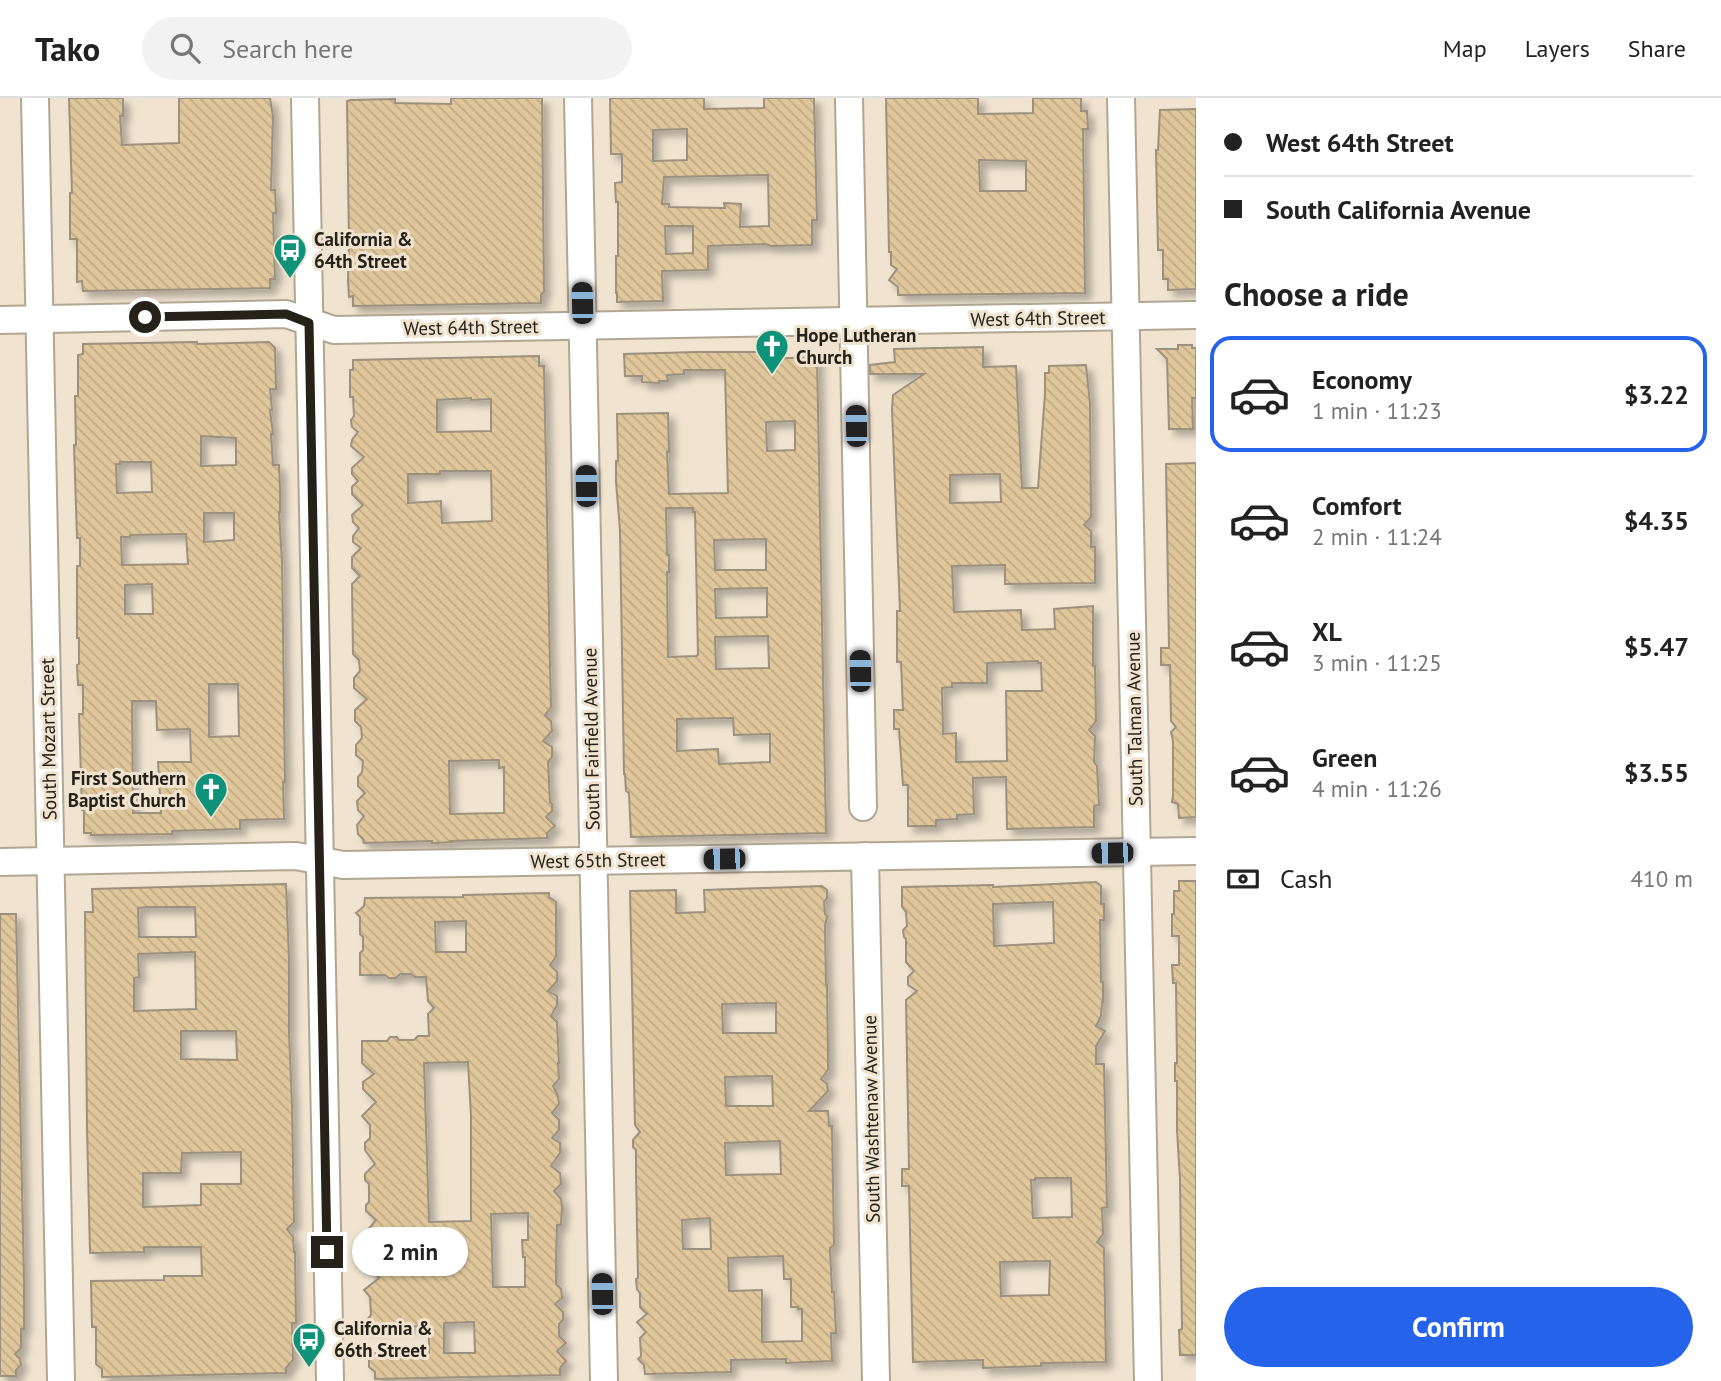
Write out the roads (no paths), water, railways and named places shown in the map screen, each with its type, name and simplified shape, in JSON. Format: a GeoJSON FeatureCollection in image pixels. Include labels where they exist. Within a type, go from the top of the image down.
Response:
{"type":"FeatureCollection","features":[{"type":"Feature","properties":{"kind":"street","name":"South Mozart Street"},"geometry":{"type":"LineString","coordinates":[[35,98],[61,1381]]}},
{"type":"Feature","properties":{"kind":"street"},"geometry":{"type":"LineString","coordinates":[[305,98],[330,1381]]}},
{"type":"Feature","properties":{"kind":"street","name":"South Fairfield Avenue"},"geometry":{"type":"LineString","coordinates":[[578,98],[604,1381]]}},
{"type":"Feature","properties":{"kind":"street"},"geometry":{"type":"LineString","coordinates":[[849,98],[863,807]]}},
{"type":"Feature","properties":{"kind":"street","name":"South Talman Avenue"},"geometry":{"type":"LineString","coordinates":[[1121,98],[1148,1381]]}},
{"type":"Feature","properties":{"kind":"street","name":"West 64th Street"},"geometry":{"type":"LineString","coordinates":[[0,320],[286,314],[334,330],[1196,316]]}},
{"type":"Feature","properties":{"kind":"street","name":"West 65th Street"},"geometry":{"type":"LineString","coordinates":[[0,862],[296,856],[343,865],[1196,851]]}},
{"type":"Feature","properties":{"kind":"street","name":"South Washtenaw Avenue"},"geometry":{"type":"LineString","coordinates":[[865,856],[876,1381]]}},
{"type":"Feature","properties":{"kind":"place","name":"California & 64th Street"},"geometry":{"type":"Point","coordinates":[290,280]}},
{"type":"Feature","properties":{"kind":"place","name":"Hope Lutheran Church"},"geometry":{"type":"Point","coordinates":[772,376]}},
{"type":"Feature","properties":{"kind":"place","name":"First Southern Baptist Church"},"geometry":{"type":"Point","coordinates":[211,819]}},
{"type":"Feature","properties":{"kind":"place","name":"California & 66th Street"},"geometry":{"type":"Point","coordinates":[309,1369]}}]}
